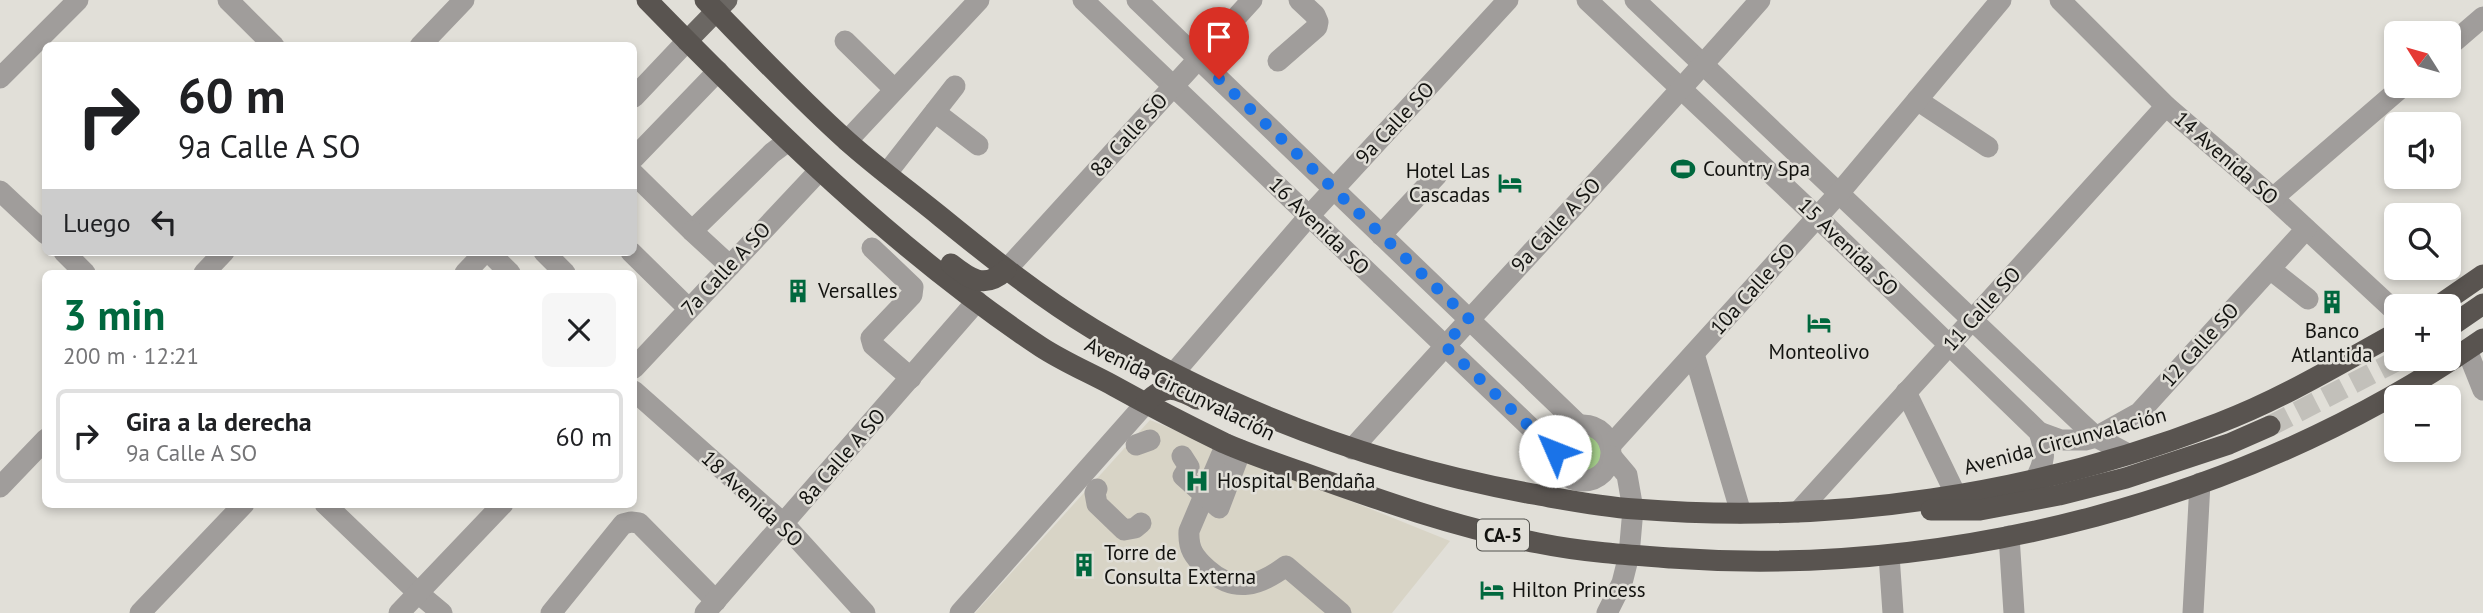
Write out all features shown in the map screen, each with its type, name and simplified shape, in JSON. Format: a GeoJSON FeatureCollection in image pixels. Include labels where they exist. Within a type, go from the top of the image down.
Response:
{"type":"FeatureCollection","features":[{"type":"Feature","properties":{"kind":"highway","name":"Avenida Circunvalación"},"geometry":{"type":"LineString","coordinates":[[647,0],[819,171],[886,229],[977,301],[1045,349],[1233,447],[1457,525],[1540,544],[1629,555],[1742,561],[1806,561],[1889,555],[2009,536],[2102,515],[2200,483],[2283,450],[2368,408],[2475,345]]}},
{"type":"Feature","properties":{"kind":"highway","name":"Avenida Circunvalación"},"geometry":{"type":"LineString","coordinates":[[716,4],[847,141],[1006,270],[1091,327],[1173,374],[1227,400],[1352,449],[1432,473],[1491,486],[1633,509],[1741,513],[1882,506],[1956,495],[2035,480],[2128,454],[2221,422],[2308,382],[2384,340]]}},
{"type":"Feature","properties":{"kind":"highway"},"geometry":{"type":"LineString","coordinates":[[886,229],[909,231],[965,275],[975,279],[992,280],[1006,270]]}},
{"type":"Feature","properties":{"kind":"highway"},"geometry":{"type":"LineString","coordinates":[[2455,294],[2483,275]]}},
{"type":"Feature","properties":{"kind":"highway"},"geometry":{"type":"LineString","coordinates":[[2461,319],[2483,304]]}},
{"type":"Feature","properties":{"kind":"highway"},"geometry":{"type":"LineString","coordinates":[[1146,403],[1163,389],[1173,389],[1202,401],[1227,400]]}},
{"type":"Feature","properties":{"kind":"highway"},"geometry":{"type":"LineString","coordinates":[[1882,506],[1980,510],[2059,495],[2126,478],[2229,444],[2270,426]]}},
{"type":"Feature","properties":{"kind":"main road"},"geometry":{"type":"LineString","coordinates":[[687,41],[716,4]]}},
{"type":"Feature","properties":{"kind":"street"},"geometry":{"type":"LineString","coordinates":[[0,78],[78,0]]}},
{"type":"Feature","properties":{"kind":"street"},"geometry":{"type":"LineString","coordinates":[[228,0],[270,42]]}},
{"type":"Feature","properties":{"kind":"street"},"geometry":{"type":"LineString","coordinates":[[424,42],[464,0]]}},
{"type":"Feature","properties":{"kind":"street"},"geometry":{"type":"LineString","coordinates":[[847,141],[979,0]]}},
{"type":"Feature","properties":{"kind":"street","name":"16 Avenida SO"},"geometry":{"type":"LineString","coordinates":[[1083,0],[1555,451]]}},
{"type":"Feature","properties":{"kind":"street","name":"16 Avenida SO"},"geometry":{"type":"LineString","coordinates":[[1137,0],[1579,425]]}},
{"type":"Feature","properties":{"kind":"street","name":"8a Calle SO"},"geometry":{"type":"LineString","coordinates":[[1006,270],[1252,0]]}},
{"type":"Feature","properties":{"kind":"street"},"geometry":{"type":"LineString","coordinates":[[1278,61],[1317,27],[1315,15],[1299,0]]}},
{"type":"Feature","properties":{"kind":"street","name":"9a Calle SO"},"geometry":{"type":"LineString","coordinates":[[1173,374],[1309,216],[1508,0]]}},
{"type":"Feature","properties":{"kind":"street","name":"15 Avenida SO"},"geometry":{"type":"LineString","coordinates":[[1587,0],[2039,432]]}},
{"type":"Feature","properties":{"kind":"street","name":"15 Avenida SO"},"geometry":{"type":"LineString","coordinates":[[1635,0],[2096,437],[2128,454]]}},
{"type":"Feature","properties":{"kind":"street","name":"9a Calle A SO"},"geometry":{"type":"LineString","coordinates":[[1352,449],[1760,0]]}},
{"type":"Feature","properties":{"kind":"street","name":"10a Calle SO"},"geometry":{"type":"LineString","coordinates":[[1611,451],[1694,354],[1818,218],[2001,0]]}},
{"type":"Feature","properties":{"kind":"street","name":"14 Avenida SO"},"geometry":{"type":"LineString","coordinates":[[2060,0],[2166,106],[2273,198],[2384,301]]}},
{"type":"Feature","properties":{"kind":"street"},"geometry":{"type":"LineString","coordinates":[[2461,36],[2483,17]]}},
{"type":"Feature","properties":{"kind":"street"},"geometry":{"type":"LineString","coordinates":[[637,94],[687,41]]}},
{"type":"Feature","properties":{"kind":"street"},"geometry":{"type":"LineString","coordinates":[[845,41],[894,89]]}},
{"type":"Feature","properties":{"kind":"street"},"geometry":{"type":"LineString","coordinates":[[637,155],[718,71]]}},
{"type":"Feature","properties":{"kind":"street"},"geometry":{"type":"LineString","coordinates":[[887,173],[955,86]]}},
{"type":"Feature","properties":{"kind":"street"},"geometry":{"type":"LineString","coordinates":[[2273,198],[2389,98]]}},
{"type":"Feature","properties":{"kind":"street"},"geometry":{"type":"LineString","coordinates":[[1917,100],[1988,147]]}},
{"type":"Feature","properties":{"kind":"street","name":"11 Calle SO"},"geometry":{"type":"LineString","coordinates":[[1798,512],[2166,106]]}},
{"type":"Feature","properties":{"kind":"street"},"geometry":{"type":"LineString","coordinates":[[935,112],[978,145]]}},
{"type":"Feature","properties":{"kind":"street"},"geometry":{"type":"LineString","coordinates":[[692,231],[772,153],[788,141]]}},
{"type":"Feature","properties":{"kind":"street","name":"7a Calle A SO"},"geometry":{"type":"LineString","coordinates":[[637,365],[819,171]]}},
{"type":"Feature","properties":{"kind":"street"},"geometry":{"type":"LineString","coordinates":[[1381,234],[1437,175]]}},
{"type":"Feature","properties":{"kind":"street"},"geometry":{"type":"LineString","coordinates":[[637,177],[730,266]]}},
{"type":"Feature","properties":{"kind":"street"},"geometry":{"type":"LineString","coordinates":[[0,191],[42,230]]}},
{"type":"Feature","properties":{"kind":"street","name":"12 Calle SO"},"geometry":{"type":"LineString","coordinates":[[2039,432],[2073,441],[2096,437],[2139,412],[2306,229]]}},
{"type":"Feature","properties":{"kind":"street"},"geometry":{"type":"LineString","coordinates":[[872,248],[913,287],[912,295],[870,338],[873,345],[911,378]]}},
{"type":"Feature","properties":{"kind":"street"},"geometry":{"type":"LineString","coordinates":[[69,256],[83,270]]}},
{"type":"Feature","properties":{"kind":"street"},"geometry":{"type":"LineString","coordinates":[[207,270],[220,256]]}},
{"type":"Feature","properties":{"kind":"street"},"geometry":{"type":"LineString","coordinates":[[468,270],[483,256]]}},
{"type":"Feature","properties":{"kind":"street"},"geometry":{"type":"LineString","coordinates":[[491,256],[507,270]]}},
{"type":"Feature","properties":{"kind":"street"},"geometry":{"type":"LineString","coordinates":[[548,256],[562,270]]}},
{"type":"Feature","properties":{"kind":"street"},"geometry":{"type":"LineString","coordinates":[[635,256],[689,309]]}},
{"type":"Feature","properties":{"kind":"street"},"geometry":{"type":"LineString","coordinates":[[2270,269],[2308,299]]}},
{"type":"Feature","properties":{"kind":"street","name":"8a Calle A SO"},"geometry":{"type":"LineString","coordinates":[[711,607],[977,301]]}},
{"type":"Feature","properties":{"kind":"street"},"geometry":{"type":"LineString","coordinates":[[2475,345],[2483,390]]}},
{"type":"Feature","properties":{"kind":"street"},"geometry":{"type":"LineString","coordinates":[[1694,354],[1741,513]]}},
{"type":"Feature","properties":{"kind":"street"},"geometry":{"type":"LineString","coordinates":[[1906,392],[1956,495]]}},
{"type":"Feature","properties":{"kind":"street","name":"18 Avenida SO"},"geometry":{"type":"LineString","coordinates":[[637,394],[784,524],[865,613]]}},
{"type":"Feature","properties":{"kind":"street"},"geometry":{"type":"LineString","coordinates":[[960,613],[1146,403]]}},
{"type":"Feature","properties":{"kind":"street"},"geometry":{"type":"LineString","coordinates":[[1608,613],[1622,583],[1629,555],[1633,509],[1628,475],[1611,451],[1602,432],[1587,425],[1579,425],[1562,434],[1555,451],[1560,469],[1576,480],[1595,478],[1608,465],[1611,451]]}},
{"type":"Feature","properties":{"kind":"street"},"geometry":{"type":"LineString","coordinates":[[2035,480],[2043,463],[2044,447],[2039,432]]}},
{"type":"Feature","properties":{"kind":"street"},"geometry":{"type":"LineString","coordinates":[[0,487],[42,443]]}},
{"type":"Feature","properties":{"kind":"street"},"geometry":{"type":"LineString","coordinates":[[1233,447],[1212,502],[1189,531],[1188,544],[1195,558],[1214,575],[1233,585],[1268,580],[1286,566],[1341,613]]}},
{"type":"Feature","properties":{"kind":"street"},"geometry":{"type":"LineString","coordinates":[[1182,456],[1189,467],[1183,476],[1212,502]]}},
{"type":"Feature","properties":{"kind":"street"},"geometry":{"type":"LineString","coordinates":[[1571,501],[1576,491],[1576,480]]}},
{"type":"Feature","properties":{"kind":"street"},"geometry":{"type":"LineString","coordinates":[[2193,613],[2200,483]]}},
{"type":"Feature","properties":{"kind":"street"},"geometry":{"type":"LineString","coordinates":[[1097,489],[1094,499],[1097,504],[1124,530],[1135,528],[1141,523]]}},
{"type":"Feature","properties":{"kind":"street"},"geometry":{"type":"LineString","coordinates":[[140,613],[240,508]]}},
{"type":"Feature","properties":{"kind":"street"},"geometry":{"type":"LineString","coordinates":[[329,508],[442,613]]}},
{"type":"Feature","properties":{"kind":"street"},"geometry":{"type":"LineString","coordinates":[[399,613],[499,508]]}},
{"type":"Feature","properties":{"kind":"street"},"geometry":{"type":"LineString","coordinates":[[551,613],[623,524],[631,522],[639,523],[711,607]]}},
{"type":"Feature","properties":{"kind":"street"},"geometry":{"type":"LineString","coordinates":[[2009,536],[2014,613]]}},
{"type":"Feature","properties":{"kind":"street"},"geometry":{"type":"LineString","coordinates":[[1889,555],[1893,613]]}},
{"type":"Feature","properties":{"kind":"shaded area","name":"Hospital Bendaña"},"geometry":{"type":"Polygon","coordinates":[[[1150,420],[1450,541],[1392,613],[975,613],[1150,420]]]}},
{"type":"Feature","properties":{"kind":"green space"},"geometry":{"type":"Polygon","coordinates":[[[1583,432],[1591,433],[1597,438],[1602,444],[1602,460],[1597,466],[1591,471],[1583,472],[1575,471],[1569,466],[1564,460],[1563,452],[1564,444],[1569,438],[1575,433],[1583,432]]]}},
{"type":"Feature","properties":{"kind":"tunnel"},"geometry":{"type":"LineString","coordinates":[[2270,426],[2384,367]]}},
{"type":"Feature","properties":{"kind":"place","name":"Country Spa"},"geometry":{"type":"Point","coordinates":[1683,169]}},
{"type":"Feature","properties":{"kind":"place","name":"Hotel Las Cascadas"},"geometry":{"type":"Point","coordinates":[1510,183]}},
{"type":"Feature","properties":{"kind":"place","name":"Versalles"},"geometry":{"type":"Point","coordinates":[798,291]}},
{"type":"Feature","properties":{"kind":"place","name":"Banco Atlantida"},"geometry":{"type":"Point","coordinates":[2332,302]}},
{"type":"Feature","properties":{"kind":"place","name":"Monteolivo"},"geometry":{"type":"Point","coordinates":[1819,323]}},
{"type":"Feature","properties":{"kind":"place","name":"Hospital Bendaña"},"geometry":{"type":"Point","coordinates":[1197,481]}},
{"type":"Feature","properties":{"kind":"place","name":"Torre de Consulta Externa"},"geometry":{"type":"Point","coordinates":[1084,565]}},
{"type":"Feature","properties":{"kind":"place","name":"Hilton Princess"},"geometry":{"type":"Point","coordinates":[1492,590]}},
{"type":"Feature","properties":{"kind":"route"},"geometry":{"type":"LineString","coordinates":[[1219,79],[1469,319],[1444,345],[1555,451]]}}]}
